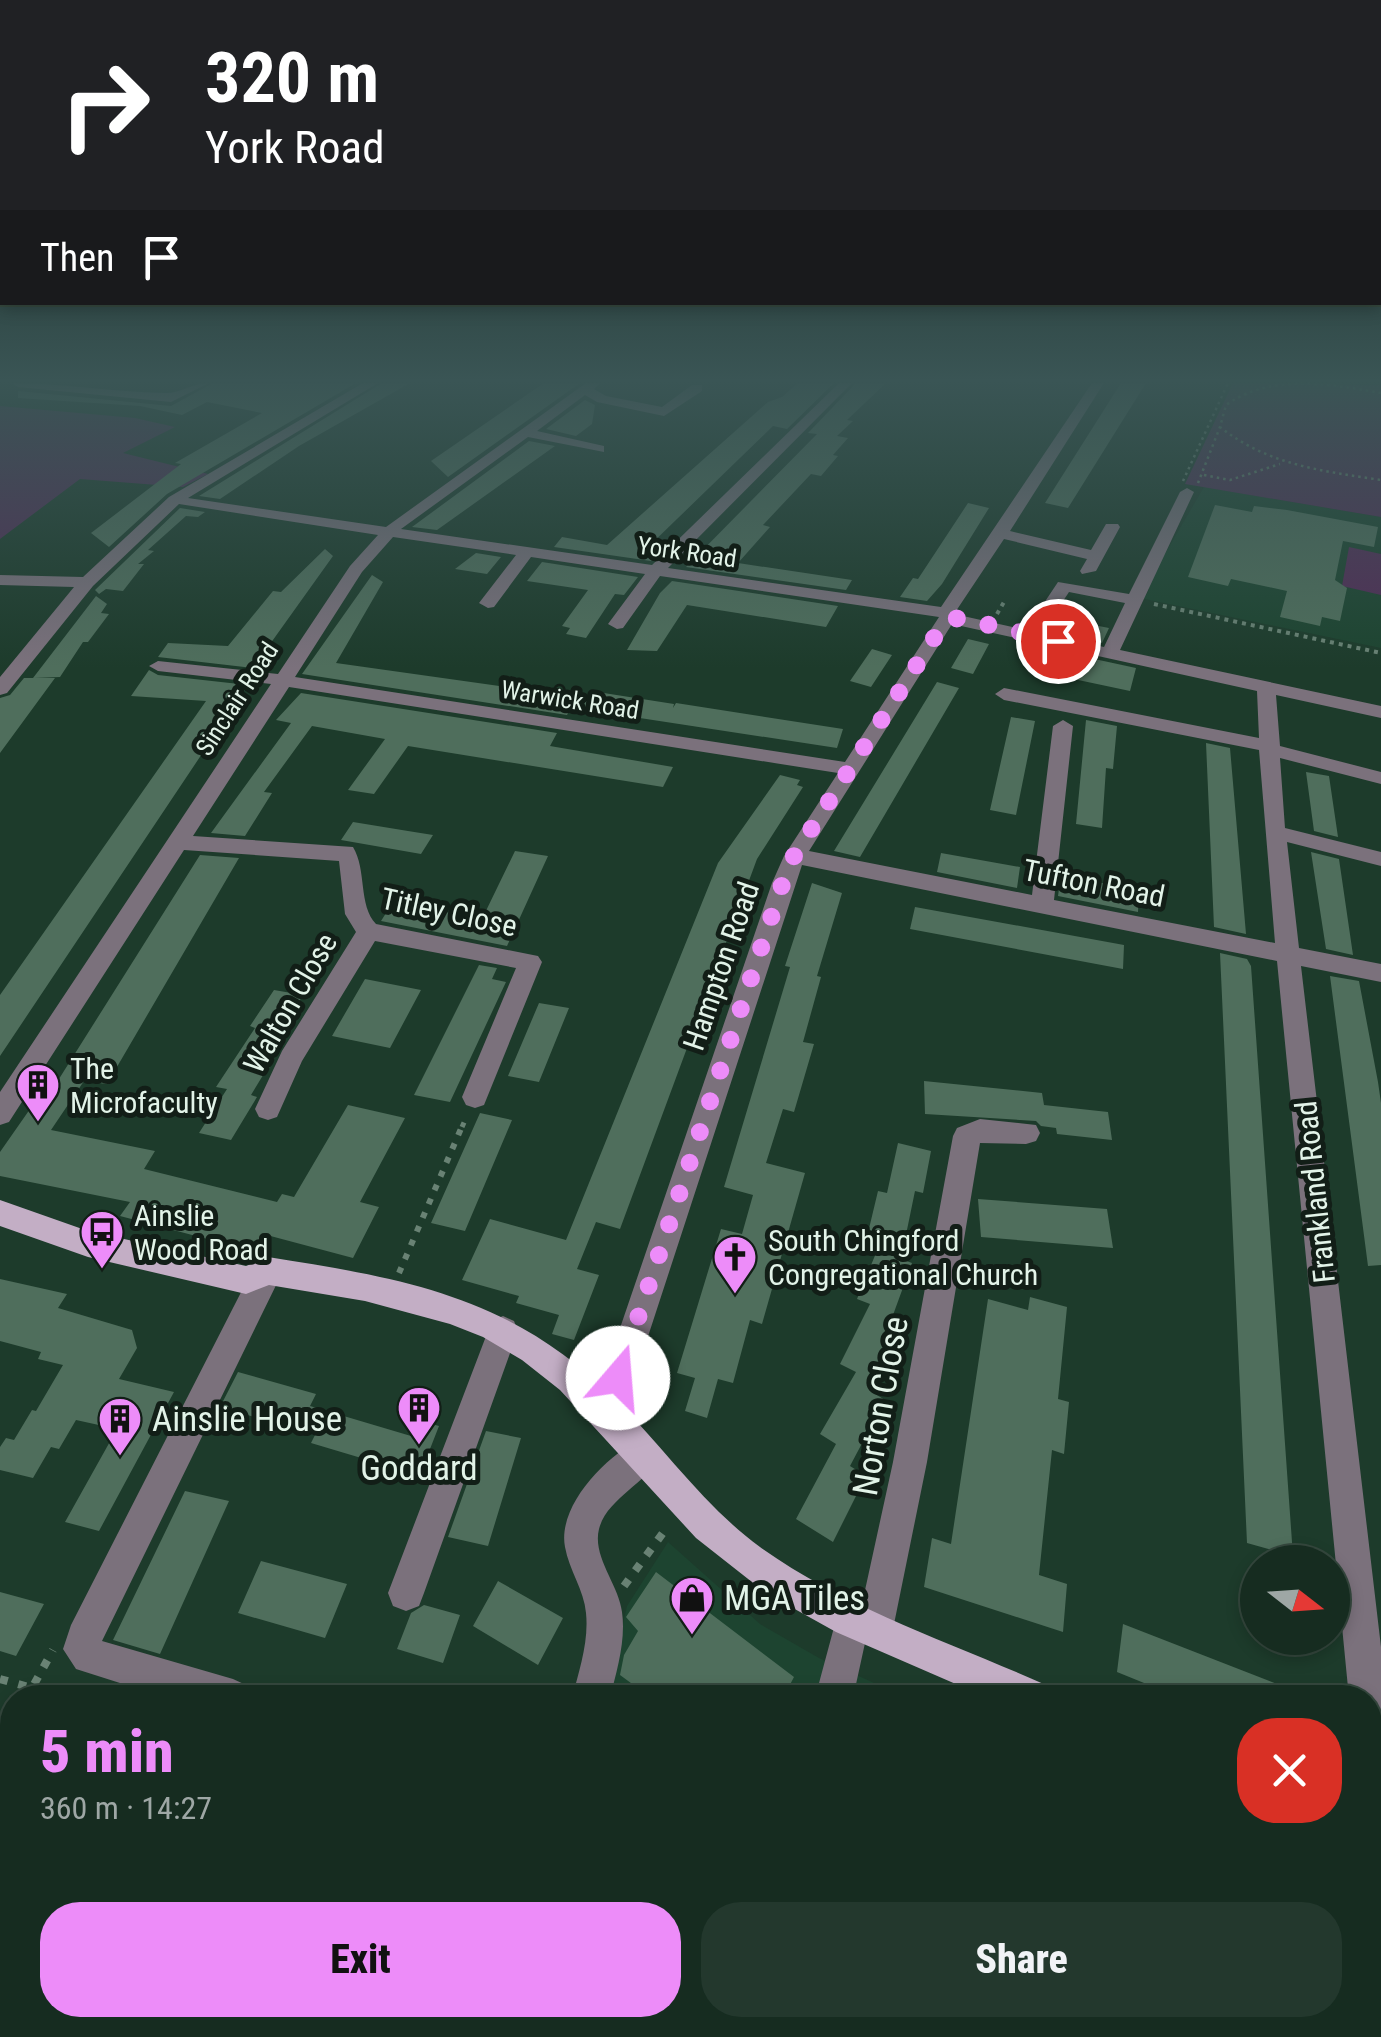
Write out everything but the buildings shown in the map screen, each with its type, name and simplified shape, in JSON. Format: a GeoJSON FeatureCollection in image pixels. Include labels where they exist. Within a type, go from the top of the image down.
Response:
{"type":"FeatureCollection","features":[{"type":"Feature","properties":{"kind":"main road"},"geometry":{"type":"LineString","coordinates":[[0,1213],[88,1244],[246,1280],[268,1271],[430,1300],[503,1331],[561,1372],[606,1413],[642,1456],[746,1558],[794,1589],[864,1624],[1004,1685]]}},
{"type":"Feature","properties":{"kind":"street"},"geometry":{"type":"LineString","coordinates":[[0,689],[88,582],[174,500],[211,478]]}},
{"type":"Feature","properties":{"kind":"street","name":"Sinclair Road"},"geometry":{"type":"LineString","coordinates":[[0,1114],[338,593],[386,538],[465,478]]}},
{"type":"Feature","properties":{"kind":"street"},"geometry":{"type":"LineString","coordinates":[[617,624],[654,572],[749,478]]}},
{"type":"Feature","properties":{"kind":"street","name":"Hampton Road"},"geometry":{"type":"LineString","coordinates":[[606,1413],[794,856],[1038,478]]}},
{"type":"Feature","properties":{"kind":"street"},"geometry":{"type":"LineString","coordinates":[[1110,652],[1184,487]]}},
{"type":"Feature","properties":{"kind":"street","name":"York Road"},"geometry":{"type":"LineString","coordinates":[[186,502],[386,538],[526,553],[948,616],[1381,712]]}},
{"type":"Feature","properties":{"kind":"street"},"geometry":{"type":"LineString","coordinates":[[1002,534],[1092,564],[1112,527]]}},
{"type":"Feature","properties":{"kind":"street"},"geometry":{"type":"LineString","coordinates":[[488,603],[526,553]]}},
{"type":"Feature","properties":{"kind":"street"},"geometry":{"type":"LineString","coordinates":[[0,580],[88,582]]}},
{"type":"Feature","properties":{"kind":"street"},"geometry":{"type":"LineString","coordinates":[[1032,635],[1064,586],[1133,600]]}},
{"type":"Feature","properties":{"kind":"street","name":"Warwick Road"},"geometry":{"type":"LineString","coordinates":[[158,666],[281,680],[850,768]]}},
{"type":"Feature","properties":{"kind":"street","name":"Frankland Road"},"geometry":{"type":"LineString","coordinates":[[1266,686],[1275,832],[1367,1685]]}},
{"type":"Feature","properties":{"kind":"street"},"geometry":{"type":"LineString","coordinates":[[1004,694],[1268,748],[1381,778]]}},
{"type":"Feature","properties":{"kind":"street"},"geometry":{"type":"LineString","coordinates":[[1042,903],[1064,726]]}},
{"type":"Feature","properties":{"kind":"street"},"geometry":{"type":"LineString","coordinates":[[1275,832],[1381,858]]}},
{"type":"Feature","properties":{"kind":"street","name":"Titley Close"},"geometry":{"type":"LineString","coordinates":[[178,842],[345,852],[352,862],[357,918],[370,931],[530,962],[475,1097]]}},
{"type":"Feature","properties":{"kind":"street","name":"Tufton Road"},"geometry":{"type":"LineString","coordinates":[[794,856],[1381,973]]}},
{"type":"Feature","properties":{"kind":"street","name":"Walton Close"},"geometry":{"type":"LineString","coordinates":[[268,1108],[291,1058],[370,931]]}},
{"type":"Feature","properties":{"kind":"street","name":"Norton Close"},"geometry":{"type":"LineString","coordinates":[[864,1624],[910,1462],[967,1136],[980,1130],[1026,1134]]}},
{"type":"Feature","properties":{"kind":"street"},"geometry":{"type":"LineString","coordinates":[[188,1685],[89,1656],[82,1649],[268,1271]]}},
{"type":"Feature","properties":{"kind":"street"},"geometry":{"type":"LineString","coordinates":[[406,1593],[503,1331]]}},
{"type":"Feature","properties":{"kind":"street"},"geometry":{"type":"LineString","coordinates":[[594,1685],[605,1613],[581,1545],[582,1528],[587,1514],[642,1456]]}},
{"type":"Feature","properties":{"kind":"street"},"geometry":{"type":"LineString","coordinates":[[839,1685],[864,1624]]}},
{"type":"Feature","properties":{"kind":"path"},"geometry":{"type":"LineString","coordinates":[[1184,487],[1188,478]]}},
{"type":"Feature","properties":{"kind":"path"},"geometry":{"type":"LineString","coordinates":[[1184,487],[1198,478]]}},
{"type":"Feature","properties":{"kind":"path"},"geometry":{"type":"LineString","coordinates":[[1133,600],[1381,653]]}},
{"type":"Feature","properties":{"kind":"path"},"geometry":{"type":"LineString","coordinates":[[391,1291],[475,1097]]}},
{"type":"Feature","properties":{"kind":"path"},"geometry":{"type":"LineString","coordinates":[[605,1613],[668,1526]]}},
{"type":"Feature","properties":{"kind":"shaded area"},"geometry":{"type":"Polygon","coordinates":[[[0,478],[200,478],[183,487],[80,479],[0,539],[0,478]]]}},
{"type":"Feature","properties":{"kind":"shaded area"},"geometry":{"type":"Polygon","coordinates":[[[1188,478],[1381,478],[1381,517],[1185,484],[1188,478]]]}},
{"type":"Feature","properties":{"kind":"shaded area"},"geometry":{"type":"Polygon","coordinates":[[[1204,487],[1381,517],[1381,648],[1140,598],[1147,594],[1149,589],[1145,588],[1204,487]]]}},
{"type":"Feature","properties":{"kind":"shaded area"},"geometry":{"type":"Polygon","coordinates":[[[1349,547],[1381,554],[1381,595],[1342,586],[1349,547]]]}},
{"type":"Feature","properties":{"kind":"shaded area"},"geometry":{"type":"Polygon","coordinates":[[[668,1542],[760,1624],[819,1658],[879,1685],[609,1685],[627,1606],[668,1542]]]}},
{"type":"Feature","properties":{"kind":"place","name":"The Microfaculty"},"geometry":{"type":"Point","coordinates":[38,1123]}},
{"type":"Feature","properties":{"kind":"place","name":"Ainslie Wood Road"},"geometry":{"type":"Point","coordinates":[102,1270]}},
{"type":"Feature","properties":{"kind":"place","name":"South Chingford Congregational Church"},"geometry":{"type":"Point","coordinates":[735,1295]}},
{"type":"Feature","properties":{"kind":"place","name":"Goddard"},"geometry":{"type":"Point","coordinates":[419,1446]}},
{"type":"Feature","properties":{"kind":"place","name":"Ainslie House"},"geometry":{"type":"Point","coordinates":[120,1457]}},
{"type":"Feature","properties":{"kind":"place","name":"MGA Tiles"},"geometry":{"type":"Point","coordinates":[692,1636]}},
{"type":"Feature","properties":{"kind":"route"},"geometry":{"type":"LineString","coordinates":[[618,1378],[794,856],[945,621],[959,618],[1058,641]]}}]}
